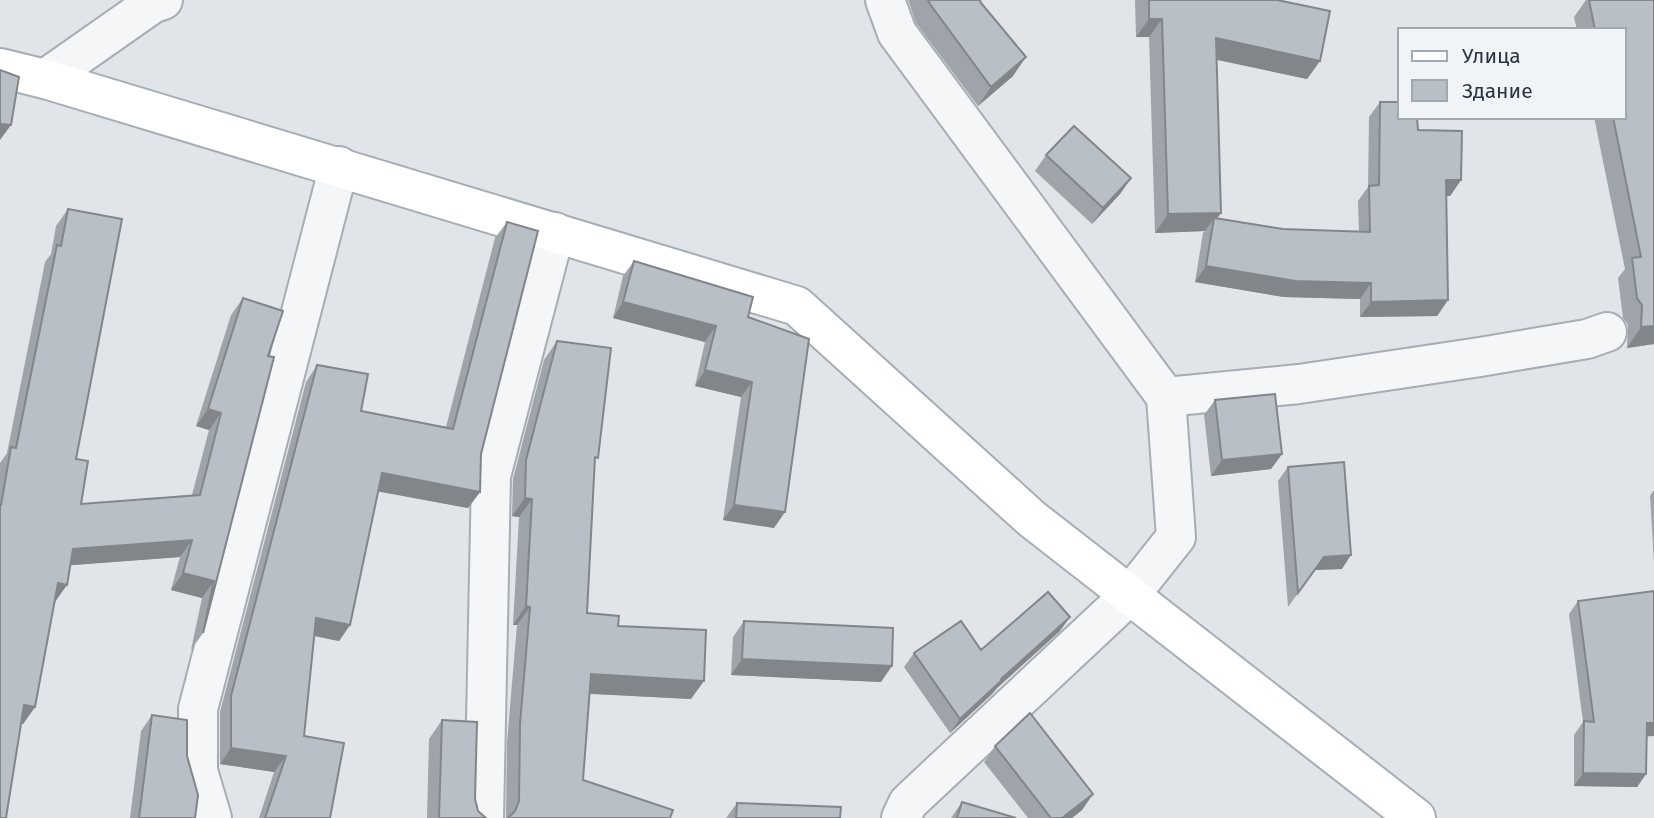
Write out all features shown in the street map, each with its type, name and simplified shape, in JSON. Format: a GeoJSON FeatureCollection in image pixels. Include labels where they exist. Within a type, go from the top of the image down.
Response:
{"type":"FeatureCollection","features":[{"type":"Feature","properties":{"kind":"street"},"geometry":{"type":"LineString","coordinates":[[45,79],[152,4],[163,0]]}},
{"type":"Feature","properties":{"kind":"street"},"geometry":{"type":"LineString","coordinates":[[885,0],[897,33],[1166,397],[1176,537],[1130,595],[908,803],[901,818]]}},
{"type":"Feature","properties":{"kind":"street"},"geometry":{"type":"LineString","coordinates":[[0,68],[339,166],[797,306],[1032,519],[1416,818]]}},
{"type":"Feature","properties":{"kind":"street"},"geometry":{"type":"LineString","coordinates":[[212,818],[198,771],[198,709],[339,166]]}},
{"type":"Feature","properties":{"kind":"street"},"geometry":{"type":"LineString","coordinates":[[484,818],[491,476],[555,232]]}},
{"type":"Feature","properties":{"kind":"street"},"geometry":{"type":"LineString","coordinates":[[1166,397],[1299,384],[1480,358],[1587,339],[1607,332]]}},
{"type":"Feature","properties":{"kind":"building"},"geometry":{"type":"Polygon","coordinates":[[[928,0],[980,0],[1026,57],[991,87],[928,0]]]}},
{"type":"Feature","properties":{"kind":"building"},"geometry":{"type":"Polygon","coordinates":[[[1149,0],[1277,0],[1330,11],[1320,61],[1216,38],[1221,213],[1168,214],[1162,19],[1149,19],[1149,0]]]}},
{"type":"Feature","properties":{"kind":"building"},"geometry":{"type":"Polygon","coordinates":[[[1589,0],[1654,0],[1654,326],[1641,327],[1642,305],[1637,298],[1632,258],[1641,257],[1613,119],[1626,119],[1626,28],[1595,28],[1589,0]]]}},
{"type":"Feature","properties":{"kind":"building"},"geometry":{"type":"Polygon","coordinates":[[[0,70],[19,77],[11,125],[0,124],[0,70]]]}},
{"type":"Feature","properties":{"kind":"building"},"geometry":{"type":"Polygon","coordinates":[[[1380,102],[1398,102],[1398,119],[1417,119],[1418,130],[1462,131],[1461,180],[1446,180],[1448,300],[1371,302],[1371,283],[1295,281],[1206,266],[1214,218],[1283,229],[1370,232],[1369,186],[1379,185],[1380,102]]]}},
{"type":"Feature","properties":{"kind":"building"},"geometry":{"type":"Polygon","coordinates":[[[1074,126],[1131,178],[1103,208],[1046,155],[1074,126]]]}},
{"type":"Feature","properties":{"kind":"building"},"geometry":{"type":"Polygon","coordinates":[[[68,209],[122,219],[76,459],[88,461],[81,504],[200,495],[221,413],[208,409],[243,298],[283,311],[268,356],[274,357],[203,633],[214,581],[183,573],[192,540],[73,549],[67,585],[58,583],[35,707],[24,705],[6,818],[0,818],[0,505],[11,447],[16,448],[57,245],[61,246],[68,209]]]}},
{"type":"Feature","properties":{"kind":"building"},"geometry":{"type":"Polygon","coordinates":[[[507,222],[538,231],[481,454],[480,492],[382,473],[350,625],[316,618],[304,736],[344,743],[330,818],[265,818],[286,756],[231,748],[231,696],[317,365],[368,374],[361,411],[453,429],[507,222]]]}},
{"type":"Feature","properties":{"kind":"building"},"geometry":{"type":"Polygon","coordinates":[[[634,261],[753,297],[748,317],[809,339],[785,512],[734,505],[752,382],[705,370],[716,326],[623,302],[634,261]]]}},
{"type":"Feature","properties":{"kind":"building"},"geometry":{"type":"Polygon","coordinates":[[[557,341],[611,348],[598,458],[595,457],[587,613],[619,616],[618,626],[706,630],[704,681],[591,674],[583,780],[673,810],[670,818],[508,818],[519,801],[520,724],[530,607],[526,606],[532,499],[525,498],[526,460],[557,341]]]}},
{"type":"Feature","properties":{"kind":"building"},"geometry":{"type":"Polygon","coordinates":[[[1275,394],[1282,454],[1222,460],[1215,400],[1275,394]]]}},
{"type":"Feature","properties":{"kind":"building"},"geometry":{"type":"Polygon","coordinates":[[[1344,462],[1351,555],[1324,557],[1298,593],[1288,467],[1344,462]]]}},
{"type":"Feature","properties":{"kind":"building"},"geometry":{"type":"Polygon","coordinates":[[[1654,591],[1654,723],[1647,723],[1646,774],[1583,773],[1584,721],[1594,722],[1578,601],[1654,591]]]}},
{"type":"Feature","properties":{"kind":"building"},"geometry":{"type":"Polygon","coordinates":[[[1048,592],[1070,617],[960,719],[914,653],[961,621],[981,650],[1048,592]]]}},
{"type":"Feature","properties":{"kind":"building"},"geometry":{"type":"Polygon","coordinates":[[[744,621],[893,628],[892,666],[742,659],[744,621]]]}},
{"type":"Feature","properties":{"kind":"building"},"geometry":{"type":"Polygon","coordinates":[[[1030,713],[1093,794],[1062,818],[1051,818],[995,746],[1030,713]]]}},
{"type":"Feature","properties":{"kind":"building"},"geometry":{"type":"Polygon","coordinates":[[[152,715],[187,720],[187,756],[198,795],[195,818],[139,818],[152,715]]]}},
{"type":"Feature","properties":{"kind":"building"},"geometry":{"type":"Polygon","coordinates":[[[442,720],[477,722],[475,799],[478,811],[486,818],[439,818],[442,720]]]}},
{"type":"Feature","properties":{"kind":"building"},"geometry":{"type":"Polygon","coordinates":[[[962,802],[1016,818],[957,818],[962,802]]]}},
{"type":"Feature","properties":{"kind":"building"},"geometry":{"type":"Polygon","coordinates":[[[737,803],[841,807],[840,818],[736,818],[737,803]]]}}]}
